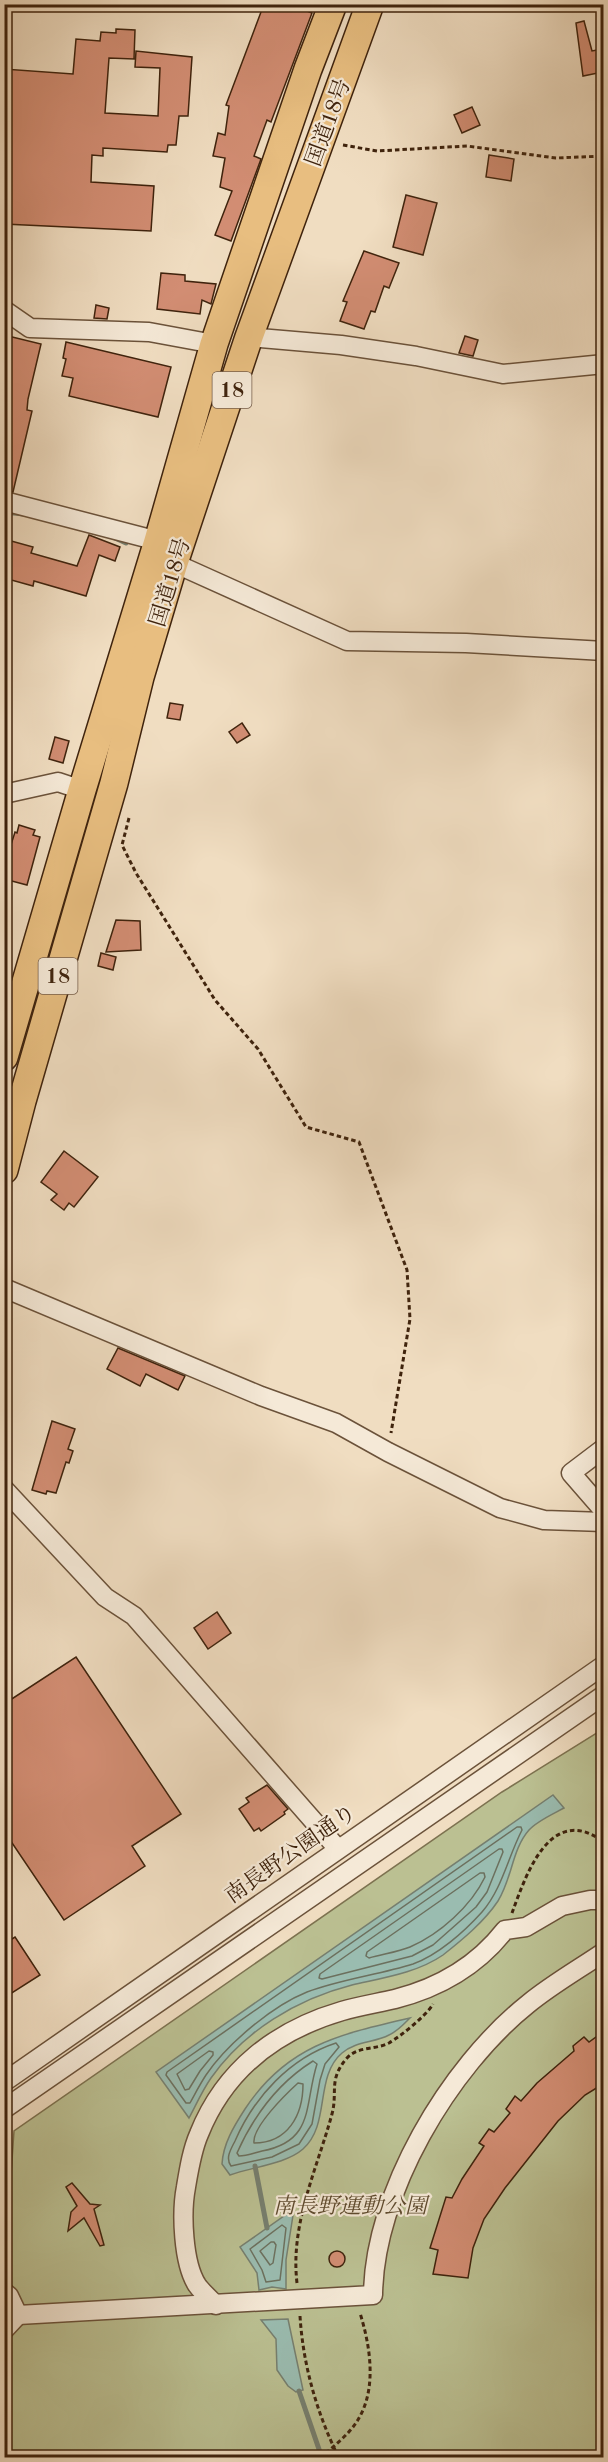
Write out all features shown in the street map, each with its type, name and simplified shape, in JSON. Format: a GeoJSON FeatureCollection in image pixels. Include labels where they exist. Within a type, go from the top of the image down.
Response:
{"type":"FeatureCollection","features":[{"type":"Feature","properties":{"kind":"highway","name":"国道18号"},"geometry":{"type":"LineString","coordinates":[[4,1057],[158,541],[214,344],[308,69],[333,4]]}},
{"type":"Feature","properties":{"kind":"highway","name":"国道18号"},"geometry":{"type":"LineString","coordinates":[[4,1170],[114,783],[140,677],[174,563],[249,337],[370,4]]}},
{"type":"Feature","properties":{"kind":"street"},"geometry":{"type":"LineString","coordinates":[[4,310],[30,328],[149,332],[214,344]]}},
{"type":"Feature","properties":{"kind":"street"},"geometry":{"type":"LineString","coordinates":[[249,337],[341,345],[416,356],[503,374],[603,364]]}},
{"type":"Feature","properties":{"kind":"street"},"geometry":{"type":"LineString","coordinates":[[4,501],[158,541]]}},
{"type":"Feature","properties":{"kind":"street"},"geometry":{"type":"LineString","coordinates":[[174,563],[347,640],[466,643],[603,651]]}},
{"type":"Feature","properties":{"kind":"street"},"geometry":{"type":"LineString","coordinates":[[4,794],[58,782],[82,790]]}},
{"type":"Feature","properties":{"kind":"street"},"geometry":{"type":"LineString","coordinates":[[6,1294],[261,1396],[336,1423],[388,1452],[500,1508],[544,1520],[603,1522]]}},
{"type":"Feature","properties":{"kind":"street"},"geometry":{"type":"LineString","coordinates":[[603,1448],[571,1473],[603,1512]]}},
{"type":"Feature","properties":{"kind":"street"},"geometry":{"type":"LineString","coordinates":[[4,1489],[105,1597],[134,1616],[338,1849]]}},
{"type":"Feature","properties":{"kind":"street","name":"南長野公園通り"},"geometry":{"type":"LineString","coordinates":[[4,2082],[603,1665]]}},
{"type":"Feature","properties":{"kind":"street"},"geometry":{"type":"LineString","coordinates":[[4,2109],[603,1695]]}},
{"type":"Feature","properties":{"kind":"street"},"geometry":{"type":"LineString","coordinates":[[216,2305],[197,2284],[186,2253],[183,2222],[184,2196],[198,2134],[215,2103],[241,2068],[272,2042],[301,2024],[344,2010],[395,1999],[430,1988],[453,1977],[495,1944],[505,1930],[526,1927],[562,1906],[590,1900],[603,1900]]}},
{"type":"Feature","properties":{"kind":"street"},"geometry":{"type":"LineString","coordinates":[[4,2330],[18,2315],[373,2295],[375,2259],[380,2237],[399,2182],[427,2125],[449,2090],[488,2040],[527,2004],[603,1952]]}},
{"type":"Feature","properties":{"kind":"street"},"geometry":{"type":"LineString","coordinates":[[4,2292],[9,2296],[18,2315]]}},
{"type":"Feature","properties":{"kind":"path"},"geometry":{"type":"LineString","coordinates":[[321,140],[377,151],[467,146],[556,158],[603,156]]}},
{"type":"Feature","properties":{"kind":"path"},"geometry":{"type":"LineString","coordinates":[[130,813],[122,845],[136,873],[215,1000],[258,1049],[306,1127],[359,1142],[406,1270],[410,1319],[388,1452]]}},
{"type":"Feature","properties":{"kind":"path"},"geometry":{"type":"LineString","coordinates":[[505,1930],[533,1865],[541,1850],[552,1837],[567,1831],[585,1832],[603,1842]]}},
{"type":"Feature","properties":{"kind":"path"},"geometry":{"type":"LineString","coordinates":[[339,2457],[312,2387],[301,2331],[296,2275],[301,2220],[334,2103],[334,2080],[348,2057],[358,2050],[388,2043],[432,2007],[434,2002],[430,1988]]}},
{"type":"Feature","properties":{"kind":"path"},"geometry":{"type":"LineString","coordinates":[[320,2457],[359,2419],[368,2394],[368,2343],[355,2297]]}},
{"type":"Feature","properties":{"kind":"green space","name":"南長野運動公園"},"geometry":{"type":"Polygon","coordinates":[[[603,1729],[603,2457],[5,2458],[4,2277],[14,2131],[502,1792],[603,1729]]]}},
{"type":"Feature","properties":{"kind":"water"},"geometry":{"type":"Polygon","coordinates":[[[553,1795],[564,1808],[529,1830],[515,1855],[498,1901],[465,1937],[443,1955],[422,1966],[332,1991],[273,2019],[224,2061],[208,2083],[189,2118],[156,2072],[553,1795]]]}},
{"type":"Feature","properties":{"kind":"water"},"geometry":{"type":"Polygon","coordinates":[[[410,2018],[389,2035],[347,2049],[333,2063],[325,2087],[317,2127],[312,2139],[303,2149],[278,2162],[230,2175],[222,2164],[224,2149],[230,2135],[261,2087],[279,2070],[297,2056],[339,2037],[410,2018]]]}},
{"type":"Feature","properties":{"kind":"water"},"geometry":{"type":"Polygon","coordinates":[[[294,2209],[286,2260],[286,2289],[272,2287],[259,2290],[257,2273],[240,2247],[294,2209]]]}},
{"type":"Feature","properties":{"kind":"water"},"geometry":{"type":"Polygon","coordinates":[[[288,2319],[303,2390],[296,2392],[288,2386],[277,2370],[276,2339],[261,2320],[288,2319]]]}},
{"type":"Feature","properties":{"kind":"building"},"geometry":{"type":"Polygon","coordinates":[[[264,4],[289,4],[312,13],[271,122],[267,120],[254,156],[261,159],[231,241],[215,235],[232,191],[220,187],[225,158],[213,156],[218,133],[225,135],[229,106],[226,105],[264,4]]]}},
{"type":"Feature","properties":{"kind":"building"},"geometry":{"type":"Polygon","coordinates":[[[584,21],[592,51],[603,49],[603,72],[583,76],[576,23],[584,21]]]}},
{"type":"Feature","properties":{"kind":"building"},"geometry":{"type":"Polygon","coordinates":[[[116,29],[135,30],[134,59],[109,58],[105,113],[158,116],[160,68],[135,67],[136,51],[192,57],[188,116],[179,116],[176,145],[168,145],[167,152],[103,148],[103,156],[92,155],[91,182],[154,186],[151,231],[4,224],[4,69],[73,74],[76,39],[100,41],[101,32],[116,33],[116,29]]]}},
{"type":"Feature","properties":{"kind":"building"},"geometry":{"type":"Polygon","coordinates":[[[472,107],[480,125],[462,133],[454,115],[472,107]]]}},
{"type":"Feature","properties":{"kind":"building"},"geometry":{"type":"Polygon","coordinates":[[[489,155],[514,159],[511,181],[486,177],[489,155]]]}},
{"type":"Feature","properties":{"kind":"building"},"geometry":{"type":"Polygon","coordinates":[[[406,195],[437,203],[423,255],[393,247],[406,195]]]}},
{"type":"Feature","properties":{"kind":"building"},"geometry":{"type":"Polygon","coordinates":[[[364,251],[399,263],[389,288],[384,286],[375,312],[371,311],[364,329],[340,321],[347,302],[343,301],[364,251]]]}},
{"type":"Feature","properties":{"kind":"building"},"geometry":{"type":"Polygon","coordinates":[[[161,273],[185,275],[185,281],[216,284],[211,304],[202,300],[200,314],[157,309],[161,273]]]}},
{"type":"Feature","properties":{"kind":"building"},"geometry":{"type":"Polygon","coordinates":[[[96,305],[109,308],[107,319],[94,318],[96,305]]]}},
{"type":"Feature","properties":{"kind":"building"},"geometry":{"type":"Polygon","coordinates":[[[4,335],[41,344],[28,399],[27,410],[32,411],[13,492],[4,490],[4,335]]]}},
{"type":"Feature","properties":{"kind":"building"},"geometry":{"type":"Polygon","coordinates":[[[465,336],[478,340],[473,356],[459,353],[465,336]]]}},
{"type":"Feature","properties":{"kind":"building"},"geometry":{"type":"Polygon","coordinates":[[[66,342],[171,367],[158,417],[69,396],[73,378],[62,376],[66,359],[63,358],[66,342]]]}},
{"type":"Feature","properties":{"kind":"building"},"geometry":{"type":"Polygon","coordinates":[[[89,535],[120,547],[115,561],[99,555],[86,596],[34,581],[33,586],[4,578],[4,539],[33,547],[31,553],[77,566],[89,535]]]}},
{"type":"Feature","properties":{"kind":"building"},"geometry":{"type":"Polygon","coordinates":[[[170,703],[183,705],[180,720],[167,718],[170,703]]]}},
{"type":"Feature","properties":{"kind":"building"},"geometry":{"type":"Polygon","coordinates":[[[242,723],[250,735],[237,743],[229,732],[242,723]]]}},
{"type":"Feature","properties":{"kind":"building"},"geometry":{"type":"Polygon","coordinates":[[[55,737],[69,741],[63,763],[49,759],[55,737]]]}},
{"type":"Feature","properties":{"kind":"building"},"geometry":{"type":"Polygon","coordinates":[[[19,825],[35,830],[33,835],[40,837],[27,885],[4,879],[4,867],[19,825]]]}},
{"type":"Feature","properties":{"kind":"building"},"geometry":{"type":"Polygon","coordinates":[[[116,920],[140,921],[141,950],[106,952],[116,920]]]}},
{"type":"Feature","properties":{"kind":"building"},"geometry":{"type":"Polygon","coordinates":[[[101,953],[116,957],[113,970],[98,966],[101,953]]]}},
{"type":"Feature","properties":{"kind":"building"},"geometry":{"type":"Polygon","coordinates":[[[64,1151],[98,1177],[74,1207],[69,1203],[64,1210],[51,1200],[57,1194],[41,1182],[64,1151]]]}},
{"type":"Feature","properties":{"kind":"building"},"geometry":{"type":"Polygon","coordinates":[[[118,1348],[185,1376],[178,1390],[146,1374],[140,1386],[107,1369],[118,1348]]]}},
{"type":"Feature","properties":{"kind":"building"},"geometry":{"type":"Polygon","coordinates":[[[52,1421],[75,1429],[68,1449],[73,1451],[69,1463],[66,1462],[56,1493],[47,1491],[46,1494],[32,1490],[52,1421]]]}},
{"type":"Feature","properties":{"kind":"building"},"geometry":{"type":"Polygon","coordinates":[[[217,1612],[231,1633],[208,1649],[194,1628],[217,1612]]]}},
{"type":"Feature","properties":{"kind":"building"},"geometry":{"type":"Polygon","coordinates":[[[76,1657],[181,1814],[132,1846],[145,1866],[64,1920],[4,1831],[4,1704],[76,1657]]]}},
{"type":"Feature","properties":{"kind":"building"},"geometry":{"type":"Polygon","coordinates":[[[267,1785],[288,1809],[284,1812],[285,1814],[261,1831],[259,1828],[254,1831],[239,1809],[249,1802],[246,1798],[267,1785]]]}},
{"type":"Feature","properties":{"kind":"building"},"geometry":{"type":"Polygon","coordinates":[[[15,1937],[40,1975],[4,1998],[4,1944],[15,1937]]]}},
{"type":"Feature","properties":{"kind":"building"},"geometry":{"type":"Polygon","coordinates":[[[603,2032],[603,2084],[585,2095],[558,2121],[505,2188],[484,2219],[473,2248],[468,2278],[433,2274],[438,2250],[430,2248],[446,2197],[452,2198],[484,2146],[479,2143],[489,2129],[494,2132],[510,2113],[506,2109],[515,2096],[521,2101],[537,2083],[574,2051],[573,2046],[584,2037],[589,2042],[603,2032]]]}},
{"type":"Feature","properties":{"kind":"building"},"geometry":{"type":"Polygon","coordinates":[[[72,2183],[90,2204],[100,2205],[94,2209],[104,2245],[100,2246],[84,2218],[68,2231],[71,2212],[77,2206],[66,2187],[72,2183]]]}},
{"type":"Feature","properties":{"kind":"building"},"geometry":{"type":"Polygon","coordinates":[[[337,2251],[345,2259],[337,2267],[329,2259],[337,2251]]]}},
{"type":"Feature","properties":{"kind":"waterway"},"geometry":{"type":"LineString","coordinates":[[4,512],[24,514]]}},
{"type":"Feature","properties":{"kind":"waterway"},"geometry":{"type":"LineString","coordinates":[[113,537],[126,543]]}},
{"type":"Feature","properties":{"kind":"waterway"},"geometry":{"type":"LineString","coordinates":[[255,2166],[267,2228]]}},
{"type":"Feature","properties":{"kind":"waterway"},"geometry":{"type":"LineString","coordinates":[[299,2391],[322,2458]]}}]}
